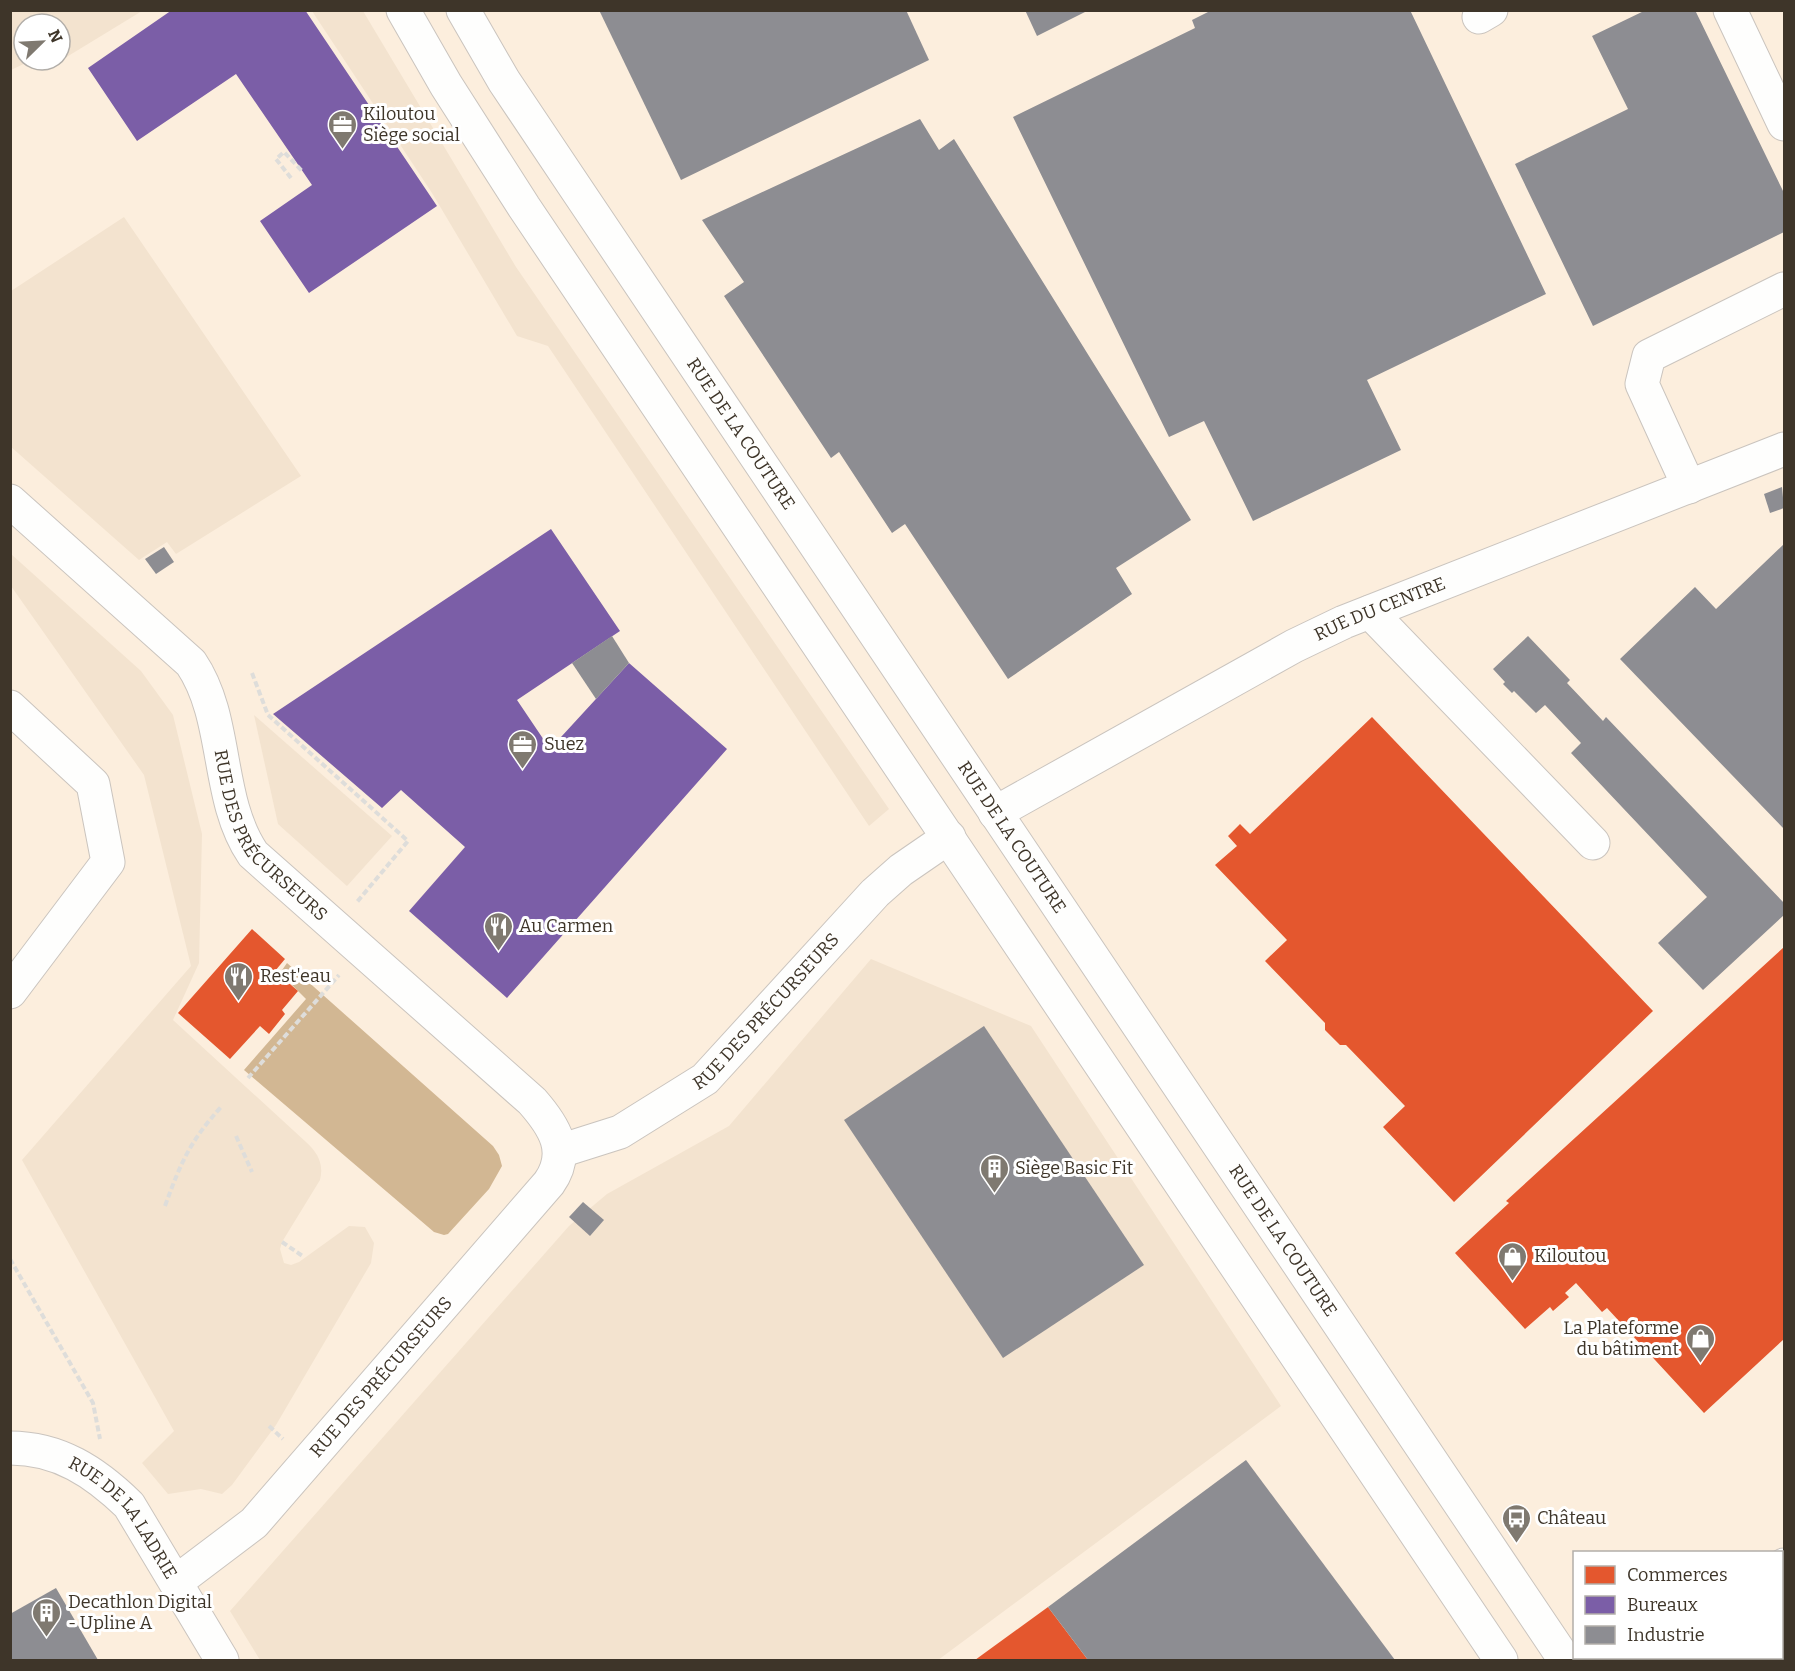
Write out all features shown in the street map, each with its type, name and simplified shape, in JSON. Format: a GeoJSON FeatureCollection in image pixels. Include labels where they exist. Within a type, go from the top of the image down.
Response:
{"type":"FeatureCollection","features":[{"type":"Feature","properties":{"kind":"street"},"geometry":{"type":"LineString","coordinates":[[403,10],[446,85],[524,207],[1501,1660]]}},
{"type":"Feature","properties":{"kind":"street","name":"RUE DE LA COUTURE"},"geometry":{"type":"LineString","coordinates":[[463,10],[504,81],[1565,1660]]}},
{"type":"Feature","properties":{"kind":"street"},"geometry":{"type":"LineString","coordinates":[[1730,10],[1785,124]]}},
{"type":"Feature","properties":{"kind":"street"},"geometry":{"type":"LineString","coordinates":[[1689,487],[1642,384],[1649,356],[1785,289]]}},
{"type":"Feature","properties":{"kind":"street","name":"RUE DU CENTRE"},"geometry":{"type":"LineString","coordinates":[[995,813],[1294,646],[1370,612],[1785,449]]}},
{"type":"Feature","properties":{"kind":"street","name":"RUE DES PRÉCURSEURS"},"geometry":{"type":"LineString","coordinates":[[10,501],[190,663],[203,685],[240,831],[253,854],[532,1101],[552,1126],[560,1151],[557,1168],[549,1183],[254,1524],[176,1581]]}},
{"type":"Feature","properties":{"kind":"street"},"geometry":{"type":"LineString","coordinates":[[1370,612],[1593,843]]}},
{"type":"Feature","properties":{"kind":"street"},"geometry":{"type":"LineString","coordinates":[[10,707],[93,784],[108,862],[10,992]]}},
{"type":"Feature","properties":{"kind":"street","name":"RUE DES PRÉCURSEURS"},"geometry":{"type":"LineString","coordinates":[[560,1151],[620,1132],[705,1079],[875,893],[949,837]]}},
{"type":"Feature","properties":{"kind":"street","name":"RUE DE LA LADRIE"},"geometry":{"type":"LineString","coordinates":[[10,1448],[49,1453],[80,1465],[107,1484],[129,1504],[222,1660]]}},
{"type":"Feature","properties":{"kind":"path"},"geometry":{"type":"LineString","coordinates":[[291,178],[276,159],[284,152],[302,171]]}},
{"type":"Feature","properties":{"kind":"path"},"geometry":{"type":"LineString","coordinates":[[252,673],[268,715],[408,842],[354,905]]}},
{"type":"Feature","properties":{"kind":"path"},"geometry":{"type":"LineString","coordinates":[[248,1078],[333,982]]}},
{"type":"Feature","properties":{"kind":"path"},"geometry":{"type":"LineString","coordinates":[[165,1206],[183,1156],[198,1131],[222,1106]]}},
{"type":"Feature","properties":{"kind":"path"},"geometry":{"type":"LineString","coordinates":[[236,1136],[252,1172]]}},
{"type":"Feature","properties":{"kind":"path"},"geometry":{"type":"LineString","coordinates":[[282,1242],[304,1257]]}},
{"type":"Feature","properties":{"kind":"path"},"geometry":{"type":"LineString","coordinates":[[10,1259],[93,1403],[107,1484]]}},
{"type":"Feature","properties":{"kind":"shaded area"},"geometry":{"type":"Polygon","coordinates":[[[11,10],[142,11],[72,54],[72,12],[12,12],[11,70],[11,10]]]}},
{"type":"Feature","properties":{"kind":"shaded area"},"geometry":{"type":"Polygon","coordinates":[[[11,11],[1784,11],[1784,1660],[11,1660],[11,11]]]}},
{"type":"Feature","properties":{"kind":"shaded area"},"geometry":{"type":"Polygon","coordinates":[[[312,11],[363,11],[516,267],[889,809],[869,826],[548,346],[517,336],[432,193],[312,11]]]}},
{"type":"Feature","properties":{"kind":"shaded area"},"geometry":{"type":"Polygon","coordinates":[[[124,217],[301,476],[176,554],[167,542],[139,560],[10,446],[11,291],[124,217]]]}},
{"type":"Feature","properties":{"kind":"shaded area"},"geometry":{"type":"Polygon","coordinates":[[[11,554],[141,671],[173,715],[202,834],[199,963],[173,1020],[306,1142],[319,1159],[320,1180],[282,1242],[280,1249],[284,1263],[291,1265],[299,1262],[349,1226],[365,1227],[374,1243],[371,1263],[276,1425],[232,1485],[222,1494],[201,1489],[168,1494],[142,1463],[174,1431],[22,1160],[191,966],[144,775],[11,586],[11,554]]]}},
{"type":"Feature","properties":{"kind":"shaded area"},"geometry":{"type":"Polygon","coordinates":[[[254,715],[392,836],[347,886],[278,824],[254,715]]]}},
{"type":"Feature","properties":{"kind":"shaded area"},"geometry":{"type":"Polygon","coordinates":[[[871,959],[1031,1026],[1281,1406],[938,1660],[260,1660],[230,1611],[569,1226],[607,1194],[729,1126],[871,959]]]}},
{"type":"Feature","properties":{"kind":"shaded area"},"geometry":{"type":"Polygon","coordinates":[[[287,963],[493,1146],[499,1155],[502,1166],[489,1189],[448,1234],[434,1232],[244,1070],[306,999],[280,973],[287,963]]]}},
{"type":"Feature","properties":{"kind":"building: Commerces"},"geometry":{"type":"Polygon","coordinates":[[[1372,717],[1653,1011],[1454,1202],[1383,1127],[1405,1106],[1346,1045],[1340,1045],[1325,1030],[1325,1023],[1265,961],[1287,940],[1215,865],[1237,846],[1228,836],[1240,824],[1250,834],[1372,717]]]}},
{"type":"Feature","properties":{"kind":"building: Commerces","name":"Rest'eau"},"geometry":{"type":"Polygon","coordinates":[[[252,929],[285,959],[275,971],[298,991],[282,1010],[285,1014],[269,1034],[260,1026],[230,1059],[178,1013],[252,929]]]}},
{"type":"Feature","properties":{"kind":"building: Commerces"},"geometry":{"type":"Polygon","coordinates":[[[1784,947],[1784,1339],[1704,1413],[1607,1308],[1602,1312],[1576,1283],[1565,1293],[1569,1297],[1553,1311],[1550,1307],[1525,1329],[1455,1253],[1509,1203],[1506,1201],[1784,947]]]}},
{"type":"Feature","properties":{"kind":"building: Commerces"},"geometry":{"type":"Polygon","coordinates":[[[1048,1607],[1088,1660],[975,1660],[1048,1607]]]}},
{"type":"Feature","properties":{"kind":"building: Bureaux","name":"Kiloutou Siège social"},"geometry":{"type":"Polygon","coordinates":[[[172,10],[305,10],[437,206],[309,293],[260,221],[312,185],[236,74],[137,141],[88,68],[172,10]]]}},
{"type":"Feature","properties":{"kind":"building: Bureaux","name":"Suez"},"geometry":{"type":"Polygon","coordinates":[[[551,529],[620,631],[517,700],[550,749],[629,663],[727,749],[507,998],[409,911],[465,847],[401,790],[382,808],[273,714],[551,529]]]}},
{"type":"Feature","properties":{"kind":"building: Industrie"},"geometry":{"type":"Polygon","coordinates":[[[599,10],[906,10],[929,60],[681,180],[599,10]]]}},
{"type":"Feature","properties":{"kind":"building: Industrie"},"geometry":{"type":"Polygon","coordinates":[[[1025,10],[1089,10],[1037,36],[1025,10]]]}},
{"type":"Feature","properties":{"kind":"building: Industrie"},"geometry":{"type":"Polygon","coordinates":[[[1212,10],[1410,10],[1546,294],[1367,380],[1401,450],[1253,521],[1204,421],[1169,437],[1013,117],[1195,28],[1192,20],[1212,10]]]}},
{"type":"Feature","properties":{"kind":"building: Industrie"},"geometry":{"type":"Polygon","coordinates":[[[1646,10],[1695,10],[1784,193],[1784,232],[1593,326],[1515,164],[1628,109],[1592,36],[1646,10]]]}},
{"type":"Feature","properties":{"kind":"building: Industrie"},"geometry":{"type":"Polygon","coordinates":[[[920,119],[939,150],[954,139],[1191,520],[1116,568],[1132,594],[1008,679],[905,524],[892,533],[839,452],[831,458],[724,296],[744,282],[702,220],[920,119]]]}},
{"type":"Feature","properties":{"kind":"building: Industrie"},"geometry":{"type":"Polygon","coordinates":[[[1782,487],[1784,508],[1770,513],[1764,494],[1782,487]]]}},
{"type":"Feature","properties":{"kind":"building: Industrie"},"geometry":{"type":"Polygon","coordinates":[[[1784,544],[1784,829],[1620,659],[1695,587],[1716,609],[1784,544]]]}},
{"type":"Feature","properties":{"kind":"building: Industrie"},"geometry":{"type":"Polygon","coordinates":[[[164,547],[174,562],[156,574],[145,559],[164,547]]]}},
{"type":"Feature","properties":{"kind":"building: Industrie"},"geometry":{"type":"Polygon","coordinates":[[[612,636],[629,663],[596,699],[572,663],[612,636]]]}},
{"type":"Feature","properties":{"kind":"building: Industrie"},"geometry":{"type":"Polygon","coordinates":[[[1528,636],[1570,680],[1567,683],[1603,721],[1606,717],[1784,903],[1784,915],[1703,990],[1658,943],[1707,897],[1571,753],[1581,743],[1545,705],[1536,713],[1514,691],[1512,693],[1493,669],[1528,636]]]}},
{"type":"Feature","properties":{"kind":"building: Industrie","name":"Siège Basic Fit"},"geometry":{"type":"Polygon","coordinates":[[[984,1026],[1144,1265],[1003,1358],[844,1120],[984,1026]]]}},
{"type":"Feature","properties":{"kind":"building: Industrie"},"geometry":{"type":"Polygon","coordinates":[[[583,1202],[604,1220],[590,1236],[569,1217],[583,1202]]]}},
{"type":"Feature","properties":{"kind":"building: Industrie"},"geometry":{"type":"Polygon","coordinates":[[[1246,1460],[1395,1660],[1088,1660],[1048,1607],[1246,1460]]]}},
{"type":"Feature","properties":{"kind":"building: Industrie","name":"Decathlon Digital - Upline A"},"geometry":{"type":"Polygon","coordinates":[[[56,1588],[98,1660],[10,1660],[10,1614],[56,1588]]]}},
{"type":"Feature","properties":{"kind":"place","name":"Kiloutou Siège social"},"geometry":{"type":"Point","coordinates":[342,150]}},
{"type":"Feature","properties":{"kind":"place","name":"Suez"},"geometry":{"type":"Point","coordinates":[523,770]}},
{"type":"Feature","properties":{"kind":"place","name":"Au Carmen"},"geometry":{"type":"Point","coordinates":[498,952]}},
{"type":"Feature","properties":{"kind":"place","name":"Rest'eau"},"geometry":{"type":"Point","coordinates":[239,1002]}},
{"type":"Feature","properties":{"kind":"place","name":"Siège Basic Fit"},"geometry":{"type":"Point","coordinates":[994,1194]}},
{"type":"Feature","properties":{"kind":"place","name":"Kiloutou"},"geometry":{"type":"Point","coordinates":[1513,1282]}},
{"type":"Feature","properties":{"kind":"place","name":"La Plateforme du bâtiment"},"geometry":{"type":"Point","coordinates":[1700,1364]}},
{"type":"Feature","properties":{"kind":"place","name":"Château"},"geometry":{"type":"Point","coordinates":[1516,1544]}},
{"type":"Feature","properties":{"kind":"place","name":"Decathlon Digital - Upline A"},"geometry":{"type":"Point","coordinates":[47,1638]}}]}
